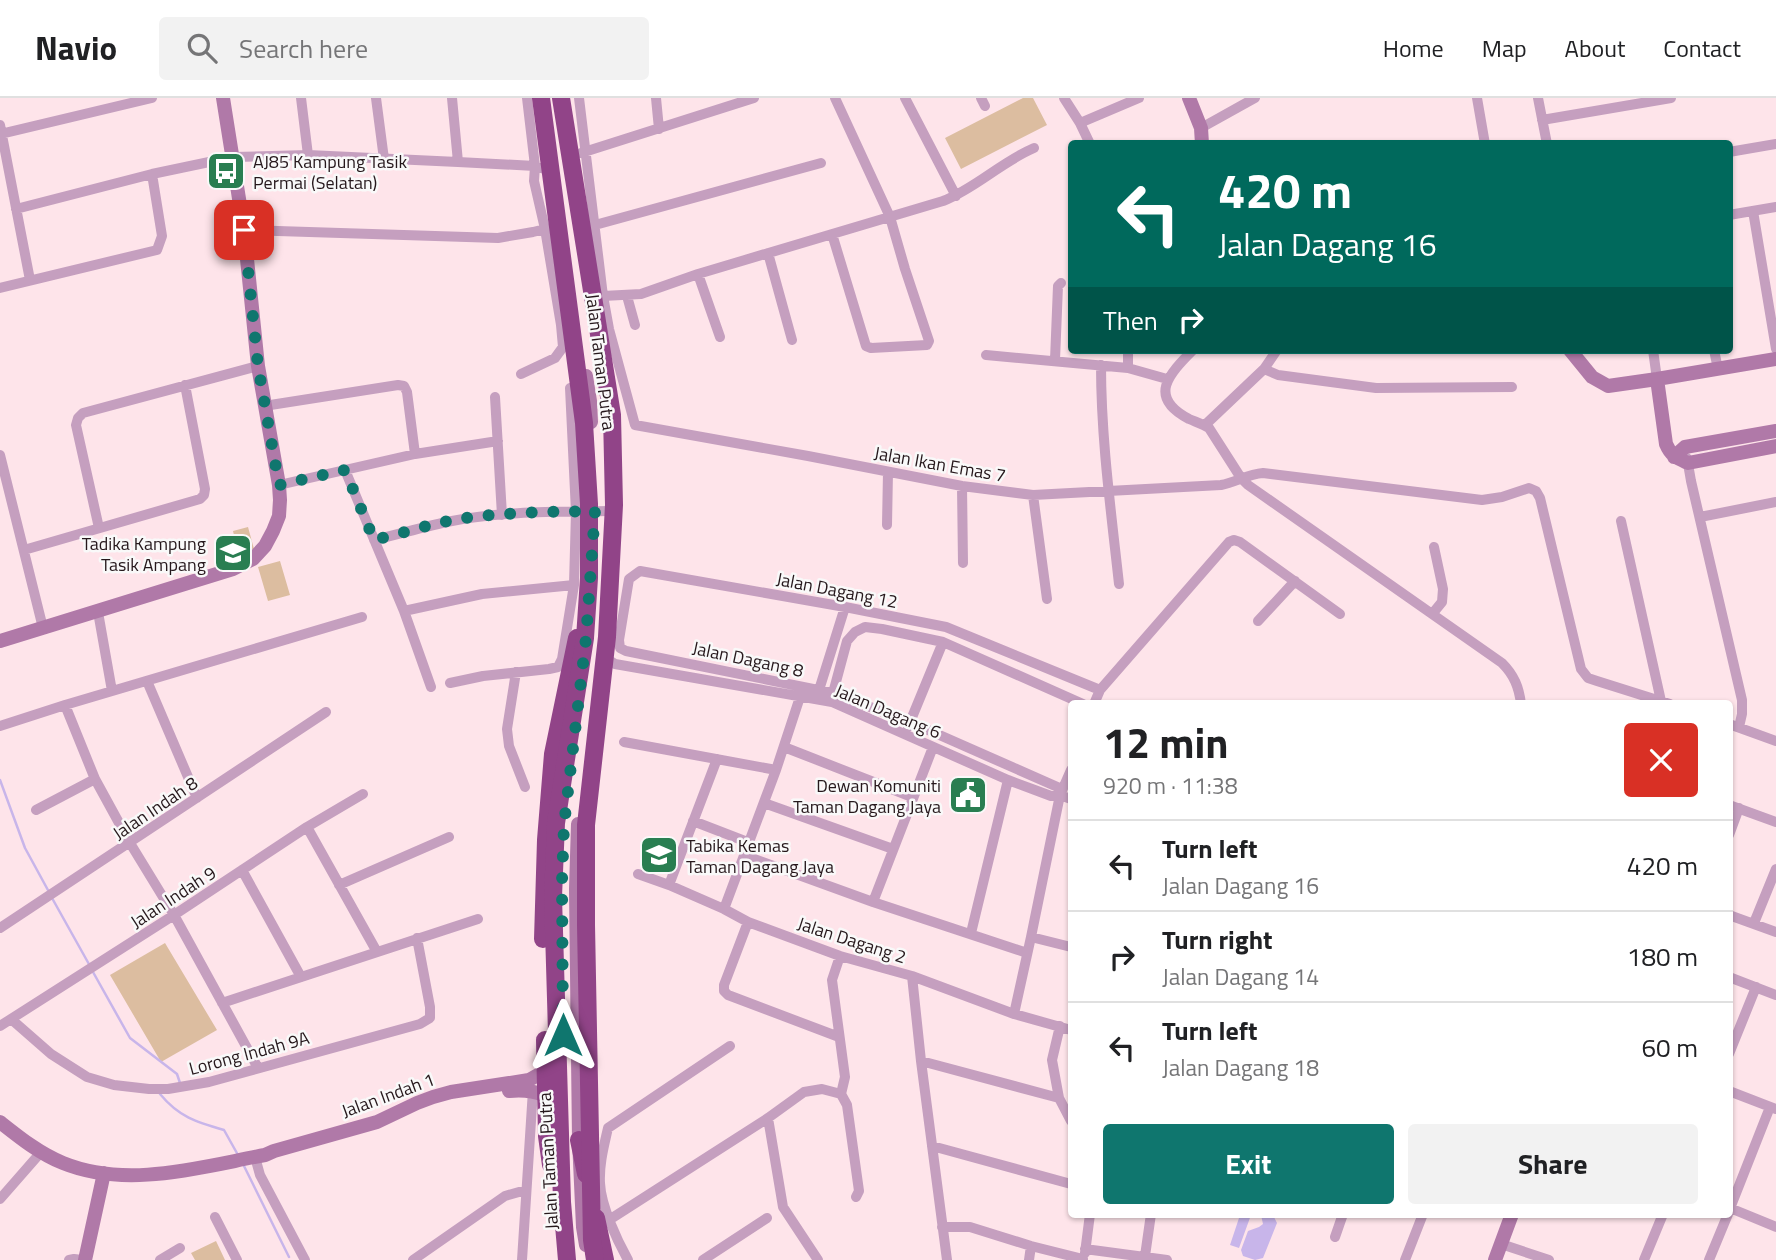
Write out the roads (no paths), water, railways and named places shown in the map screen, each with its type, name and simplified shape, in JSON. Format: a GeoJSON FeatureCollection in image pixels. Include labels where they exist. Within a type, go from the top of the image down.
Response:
{"type":"FeatureCollection","features":[{"type":"Feature","properties":{"kind":"highway"},"geometry":{"type":"LineString","coordinates":[[543,98],[584,423],[589,504],[589,578],[585,638],[556,823],[553,897],[562,1202],[567,1260]]}},
{"type":"Feature","properties":{"kind":"highway"},"geometry":{"type":"LineString","coordinates":[[560,98],[612,415],[614,505],[607,637],[586,825],[592,1240],[595,1260]]}},
{"type":"Feature","properties":{"kind":"highway"},"geometry":{"type":"LineString","coordinates":[[562,1202],[553,1175],[547,1136],[543,939],[546,840],[553,754],[582,581]]}},
{"type":"Feature","properties":{"kind":"highway"},"geometry":{"type":"LineString","coordinates":[[561,714],[558,792],[564,825]]}},
{"type":"Feature","properties":{"kind":"highway"},"geometry":{"type":"LineString","coordinates":[[579,1140],[605,1260]]}},
{"type":"Feature","properties":{"kind":"street"},"geometry":{"type":"LineString","coordinates":[[0,641],[233,569],[253,559],[265,546],[273,531],[279,516],[279,485],[258,366],[244,230],[223,98]]}},
{"type":"Feature","properties":{"kind":"street"},"geometry":{"type":"LineString","coordinates":[[301,98],[308,155]]}},
{"type":"Feature","properties":{"kind":"street"},"geometry":{"type":"LineString","coordinates":[[376,98],[384,159]]}},
{"type":"Feature","properties":{"kind":"street"},"geometry":{"type":"LineString","coordinates":[[452,98],[458,162]]}},
{"type":"Feature","properties":{"kind":"street"},"geometry":{"type":"LineString","coordinates":[[522,374],[555,358],[563,347],[545,229],[534,181],[535,166],[527,98]]}},
{"type":"Feature","properties":{"kind":"street","name":"Jalan Taman Putra"},"geometry":{"type":"LineString","coordinates":[[543,98],[559,156],[604,410],[597,672],[578,826],[576,889],[579,1140],[583,1227],[588,1260]]}},
{"type":"Feature","properties":{"kind":"street","name":"Jalan Taman Putra"},"geometry":{"type":"LineString","coordinates":[[560,98],[559,156],[555,176],[590,401],[601,511],[582,581],[586,638],[564,825],[562,882],[563,1105],[569,1219],[576,1260]]}},
{"type":"Feature","properties":{"kind":"street"},"geometry":{"type":"LineString","coordinates":[[579,98],[603,296],[640,294],[956,196],[1021,153],[1034,148]]}},
{"type":"Feature","properties":{"kind":"street"},"geometry":{"type":"LineString","coordinates":[[656,98],[659,130]]}},
{"type":"Feature","properties":{"kind":"street"},"geometry":{"type":"LineString","coordinates":[[535,166],[559,156],[585,152],[659,130],[734,101],[754,98]]}},
{"type":"Feature","properties":{"kind":"street"},"geometry":{"type":"LineString","coordinates":[[832,234],[866,346],[927,345],[929,341],[890,217],[835,98]]}},
{"type":"Feature","properties":{"kind":"street"},"geometry":{"type":"LineString","coordinates":[[905,98],[956,196]]}},
{"type":"Feature","properties":{"kind":"street"},"geometry":{"type":"LineString","coordinates":[[1064,98],[1088,140]]}},
{"type":"Feature","properties":{"kind":"street"},"geometry":{"type":"LineString","coordinates":[[1080,123],[1139,98]]}},
{"type":"Feature","properties":{"kind":"street"},"geometry":{"type":"LineString","coordinates":[[1189,98],[1201,128],[1202,140]]}},
{"type":"Feature","properties":{"kind":"street"},"geometry":{"type":"LineString","coordinates":[[1201,128],[1255,98]]}},
{"type":"Feature","properties":{"kind":"street"},"geometry":{"type":"LineString","coordinates":[[1478,98],[1484,140]]}},
{"type":"Feature","properties":{"kind":"street"},"geometry":{"type":"LineString","coordinates":[[1538,98],[1546,140]]}},
{"type":"Feature","properties":{"kind":"street"},"geometry":{"type":"LineString","coordinates":[[1602,98],[1604,110]]}},
{"type":"Feature","properties":{"kind":"street"},"geometry":{"type":"LineString","coordinates":[[1542,120],[1671,98]]}},
{"type":"Feature","properties":{"kind":"street"},"geometry":{"type":"LineString","coordinates":[[30,280],[1,130],[145,99]]}},
{"type":"Feature","properties":{"kind":"street"},"geometry":{"type":"LineString","coordinates":[[1733,151],[1776,144]]}},
{"type":"Feature","properties":{"kind":"street"},"geometry":{"type":"LineString","coordinates":[[16,209],[233,156],[308,155],[535,166],[549,170],[555,176]]}},
{"type":"Feature","properties":{"kind":"street"},"geometry":{"type":"LineString","coordinates":[[595,225],[821,163]]}},
{"type":"Feature","properties":{"kind":"street"},"geometry":{"type":"LineString","coordinates":[[0,288],[157,250],[162,236],[152,174]]}},
{"type":"Feature","properties":{"kind":"street"},"geometry":{"type":"LineString","coordinates":[[1733,214],[1776,207]]}},
{"type":"Feature","properties":{"kind":"street"},"geometry":{"type":"LineString","coordinates":[[1753,211],[1776,349]]}},
{"type":"Feature","properties":{"kind":"street"},"geometry":{"type":"LineString","coordinates":[[244,230],[498,238],[545,229]]}},
{"type":"Feature","properties":{"kind":"street"},"geometry":{"type":"LineString","coordinates":[[768,253],[792,340]]}},
{"type":"Feature","properties":{"kind":"street"},"geometry":{"type":"LineString","coordinates":[[698,274],[720,337]]}},
{"type":"Feature","properties":{"kind":"street"},"geometry":{"type":"LineString","coordinates":[[1055,360],[1060,282]]}},
{"type":"Feature","properties":{"kind":"street","name":"Jalan Ikan Emas 7"},"geometry":{"type":"LineString","coordinates":[[603,296],[609,329],[635,425],[962,486],[1033,495],[1221,485],[1248,475],[1263,473],[1482,500],[1529,488],[1536,491],[1543,511],[1581,669],[1588,678],[1659,700]]}},
{"type":"Feature","properties":{"kind":"street"},"geometry":{"type":"LineString","coordinates":[[627,296],[635,325]]}},
{"type":"Feature","properties":{"kind":"street"},"geometry":{"type":"LineString","coordinates":[[1128,354],[1128,368]]}},
{"type":"Feature","properties":{"kind":"street"},"geometry":{"type":"LineString","coordinates":[[1189,354],[1167,379],[1166,395],[1172,406],[1190,419],[1205,425],[1216,437],[1241,478],[1255,490],[1502,663],[1517,685],[1520,700]]}},
{"type":"Feature","properties":{"kind":"street"},"geometry":{"type":"LineString","coordinates":[[1205,425],[1264,369],[1274,354]]}},
{"type":"Feature","properties":{"kind":"street"},"geometry":{"type":"LineString","coordinates":[[1573,354],[1592,377],[1608,386],[1776,359]]}},
{"type":"Feature","properties":{"kind":"street"},"geometry":{"type":"LineString","coordinates":[[1654,354],[1666,444],[1682,456],[1700,517],[1742,700],[1742,714],[1734,725],[1776,741]]}},
{"type":"Feature","properties":{"kind":"street"},"geometry":{"type":"LineString","coordinates":[[1715,354],[1717,369]]}},
{"type":"Feature","properties":{"kind":"street"},"geometry":{"type":"LineString","coordinates":[[986,355],[1128,368],[1167,379]]}},
{"type":"Feature","properties":{"kind":"street"},"geometry":{"type":"LineString","coordinates":[[1101,365],[1109,491],[1119,584]]}},
{"type":"Feature","properties":{"kind":"street"},"geometry":{"type":"LineString","coordinates":[[99,528],[76,425],[78,418],[83,413],[258,366]]}},
{"type":"Feature","properties":{"kind":"street"},"geometry":{"type":"LineString","coordinates":[[1264,369],[1278,375],[1376,388],[1512,387]]}},
{"type":"Feature","properties":{"kind":"street"},"geometry":{"type":"LineString","coordinates":[[24,550],[200,499],[204,495],[185,385]]}},
{"type":"Feature","properties":{"kind":"street"},"geometry":{"type":"LineString","coordinates":[[264,406],[404,386],[415,454]]}},
{"type":"Feature","properties":{"kind":"street"},"geometry":{"type":"LineString","coordinates":[[450,683],[558,667],[562,659],[582,581],[570,388]]}},
{"type":"Feature","properties":{"kind":"street"},"geometry":{"type":"LineString","coordinates":[[495,397],[502,515]]}},
{"type":"Feature","properties":{"kind":"street"},"geometry":{"type":"LineString","coordinates":[[1682,456],[1776,431]]}},
{"type":"Feature","properties":{"kind":"street"},"geometry":{"type":"LineString","coordinates":[[279,485],[415,454],[498,441]]}},
{"type":"Feature","properties":{"kind":"street"},"geometry":{"type":"LineString","coordinates":[[1682,456],[1776,446]]}},
{"type":"Feature","properties":{"kind":"street"},"geometry":{"type":"LineString","coordinates":[[0,455],[43,628]]}},
{"type":"Feature","properties":{"kind":"street"},"geometry":{"type":"LineString","coordinates":[[345,470],[404,611],[431,687]]}},
{"type":"Feature","properties":{"kind":"street"},"geometry":{"type":"LineString","coordinates":[[887,524],[888,472]]}},
{"type":"Feature","properties":{"kind":"street"},"geometry":{"type":"LineString","coordinates":[[962,486],[963,563]]}},
{"type":"Feature","properties":{"kind":"street"},"geometry":{"type":"LineString","coordinates":[[1033,495],[1047,599]]}},
{"type":"Feature","properties":{"kind":"street"},"geometry":{"type":"LineString","coordinates":[[1700,517],[1776,502]]}},
{"type":"Feature","properties":{"kind":"street"},"geometry":{"type":"LineString","coordinates":[[374,540],[452,521],[502,515],[601,511]]}},
{"type":"Feature","properties":{"kind":"street"},"geometry":{"type":"LineString","coordinates":[[1621,521],[1665,700]]}},
{"type":"Feature","properties":{"kind":"street"},"geometry":{"type":"LineString","coordinates":[[1096,700],[1100,690],[1228,542],[1240,542],[1340,614]]}},
{"type":"Feature","properties":{"kind":"street"},"geometry":{"type":"LineString","coordinates":[[1433,613],[1443,598],[1434,547]]}},
{"type":"Feature","properties":{"kind":"street","name":"Jalan Dagang 12"},"geometry":{"type":"LineString","coordinates":[[620,648],[629,579],[639,570],[946,627],[1100,690]]}},
{"type":"Feature","properties":{"kind":"street"},"geometry":{"type":"LineString","coordinates":[[404,611],[482,594],[582,581]]}},
{"type":"Feature","properties":{"kind":"street"},"geometry":{"type":"LineString","coordinates":[[1258,621],[1295,581]]}},
{"type":"Feature","properties":{"kind":"street"},"geometry":{"type":"LineString","coordinates":[[819,690],[845,607]]}},
{"type":"Feature","properties":{"kind":"street"},"geometry":{"type":"LineString","coordinates":[[98,612],[112,691]]}},
{"type":"Feature","properties":{"kind":"street"},"geometry":{"type":"LineString","coordinates":[[0,726],[362,617]]}},
{"type":"Feature","properties":{"kind":"street"},"geometry":{"type":"LineString","coordinates":[[833,693],[847,640],[865,627],[943,642],[1074,700]]}},
{"type":"Feature","properties":{"kind":"street"},"geometry":{"type":"LineString","coordinates":[[905,734],[943,642]]}},
{"type":"Feature","properties":{"kind":"street","name":"Jalan Dagang 8"},"geometry":{"type":"LineString","coordinates":[[620,648],[833,693],[910,722],[1061,792]]}},
{"type":"Feature","properties":{"kind":"street"},"geometry":{"type":"LineString","coordinates":[[598,649],[604,658],[615,664]]}},
{"type":"Feature","properties":{"kind":"street"},"geometry":{"type":"LineString","coordinates":[[597,672],[615,664]]}},
{"type":"Feature","properties":{"kind":"street","name":"Jalan Dagang 6"},"geometry":{"type":"LineString","coordinates":[[615,664],[832,702],[1008,780],[1051,796],[1061,792]]}},
{"type":"Feature","properties":{"kind":"street"},"geometry":{"type":"LineString","coordinates":[[516,672],[507,729],[509,747],[525,787]]}},
{"type":"Feature","properties":{"kind":"street"},"geometry":{"type":"LineString","coordinates":[[148,681],[198,798]]}},
{"type":"Feature","properties":{"kind":"street"},"geometry":{"type":"LineString","coordinates":[[724,909],[746,856],[800,696]]}},
{"type":"Feature","properties":{"kind":"street"},"geometry":{"type":"LineString","coordinates":[[65,705],[95,779],[258,1068]]}},
{"type":"Feature","properties":{"kind":"street","name":"Jalan Indah 8"},"geometry":{"type":"LineString","coordinates":[[0,928],[326,712]]}},
{"type":"Feature","properties":{"kind":"street"},"geometry":{"type":"LineString","coordinates":[[624,742],[776,770]]}},
{"type":"Feature","properties":{"kind":"street"},"geometry":{"type":"LineString","coordinates":[[784,747],[912,797]]}},
{"type":"Feature","properties":{"kind":"street"},"geometry":{"type":"LineString","coordinates":[[873,902],[933,747]]}},
{"type":"Feature","properties":{"kind":"street"},"geometry":{"type":"LineString","coordinates":[[669,885],[717,759]]}},
{"type":"Feature","properties":{"kind":"street"},"geometry":{"type":"LineString","coordinates":[[1014,1014],[1061,792],[1068,777]]}},
{"type":"Feature","properties":{"kind":"street"},"geometry":{"type":"LineString","coordinates":[[36,810],[95,779]]}},
{"type":"Feature","properties":{"kind":"street"},"geometry":{"type":"LineString","coordinates":[[971,933],[1008,780]]}},
{"type":"Feature","properties":{"kind":"street"},"geometry":{"type":"LineString","coordinates":[[1061,792],[1068,797]]}},
{"type":"Feature","properties":{"kind":"street","name":"Jalan Indah 9"},"geometry":{"type":"LineString","coordinates":[[0,1026],[307,827],[363,794]]}},
{"type":"Feature","properties":{"kind":"street"},"geometry":{"type":"LineString","coordinates":[[764,803],[893,849]]}},
{"type":"Feature","properties":{"kind":"street"},"geometry":{"type":"LineString","coordinates":[[1734,807],[1776,822]]}},
{"type":"Feature","properties":{"kind":"street"},"geometry":{"type":"LineString","coordinates":[[693,821],[750,843]]}},
{"type":"Feature","properties":{"kind":"street"},"geometry":{"type":"LineString","coordinates":[[307,827],[377,951]]}},
{"type":"Feature","properties":{"kind":"street"},"geometry":{"type":"LineString","coordinates":[[339,885],[449,837]]}},
{"type":"Feature","properties":{"kind":"street"},"geometry":{"type":"LineString","coordinates":[[746,856],[1027,953]]}},
{"type":"Feature","properties":{"kind":"street"},"geometry":{"type":"LineString","coordinates":[[1754,923],[1776,869]]}},
{"type":"Feature","properties":{"kind":"street"},"geometry":{"type":"LineString","coordinates":[[242,870],[301,977]]}},
{"type":"Feature","properties":{"kind":"street","name":"Jalan Dagang 2"},"geometry":{"type":"LineString","coordinates":[[638,874],[669,885],[748,922],[840,956],[912,976],[1014,1014],[1068,1029]]}},
{"type":"Feature","properties":{"kind":"street"},"geometry":{"type":"LineString","coordinates":[[1733,916],[1776,932]]}},
{"type":"Feature","properties":{"kind":"street"},"geometry":{"type":"LineString","coordinates":[[222,1003],[478,919]]}},
{"type":"Feature","properties":{"kind":"street"},"geometry":{"type":"LineString","coordinates":[[748,922],[724,991],[728,995],[839,1037]]}},
{"type":"Feature","properties":{"kind":"street"},"geometry":{"type":"LineString","coordinates":[[1031,937],[1068,946]]}},
{"type":"Feature","properties":{"kind":"street","name":"Lorong Indah 9A"},"geometry":{"type":"LineString","coordinates":[[11,1019],[51,1054],[87,1077],[114,1085],[149,1090],[209,1082],[420,1024],[430,1018],[417,938]]}},
{"type":"Feature","properties":{"kind":"street"},"geometry":{"type":"LineString","coordinates":[[840,956],[832,980],[845,1077],[841,1094]]}},
{"type":"Feature","properties":{"kind":"street"},"geometry":{"type":"LineString","coordinates":[[912,976],[947,1260]]}},
{"type":"Feature","properties":{"kind":"street"},"geometry":{"type":"LineString","coordinates":[[1733,978],[1776,995]]}},
{"type":"Feature","properties":{"kind":"street"},"geometry":{"type":"LineString","coordinates":[[1733,1044],[1756,987]]}},
{"type":"Feature","properties":{"kind":"street"},"geometry":{"type":"LineString","coordinates":[[1060,1026],[1052,1060],[1059,1098],[1068,1115]]}},
{"type":"Feature","properties":{"kind":"street"},"geometry":{"type":"LineString","coordinates":[[628,1260],[609,1220],[600,1184],[602,1153],[608,1128],[730,1046]]}},
{"type":"Feature","properties":{"kind":"street","name":"Jalan Indah 1"},"geometry":{"type":"LineString","coordinates":[[0,1122],[61,1162],[82,1169],[124,1175],[192,1170],[260,1156],[377,1122],[416,1103],[451,1092],[529,1080],[563,1060]]}},
{"type":"Feature","properties":{"kind":"street"},"geometry":{"type":"LineString","coordinates":[[921,1061],[1059,1098]]}},
{"type":"Feature","properties":{"kind":"street","name":"Jalan Indah 1"},"geometry":{"type":"LineString","coordinates":[[260,1156],[279,1158],[383,1129],[413,1113],[454,1098],[521,1089],[533,1090],[563,1105]]}},
{"type":"Feature","properties":{"kind":"street"},"geometry":{"type":"LineString","coordinates":[[609,1220],[804,1093],[822,1089],[841,1094],[848,1105],[859,1191],[856,1197]]}},
{"type":"Feature","properties":{"kind":"street"},"geometry":{"type":"LineString","coordinates":[[522,1260],[533,1090]]}},
{"type":"Feature","properties":{"kind":"street"},"geometry":{"type":"LineString","coordinates":[[1733,1093],[1773,1108],[1733,1202]]}},
{"type":"Feature","properties":{"kind":"street"},"geometry":{"type":"LineString","coordinates":[[768,1118],[783,1207],[818,1260]]}},
{"type":"Feature","properties":{"kind":"street"},"geometry":{"type":"LineString","coordinates":[[932,1146],[1068,1183]]}},
{"type":"Feature","properties":{"kind":"street"},"geometry":{"type":"LineString","coordinates":[[0,1199],[42,1151]]}},
{"type":"Feature","properties":{"kind":"street"},"geometry":{"type":"LineString","coordinates":[[260,1156],[260,1175],[300,1258]]}},
{"type":"Feature","properties":{"kind":"street"},"geometry":{"type":"LineString","coordinates":[[69,1260],[83,1260],[104,1173]]}},
{"type":"Feature","properties":{"kind":"street"},"geometry":{"type":"LineString","coordinates":[[413,1260],[505,1196],[526,1190]]}},
{"type":"Feature","properties":{"kind":"street"},"geometry":{"type":"LineString","coordinates":[[1733,1212],[1776,1227]]}},
{"type":"Feature","properties":{"kind":"street"},"geometry":{"type":"LineString","coordinates":[[215,1217],[237,1260]]}},
{"type":"Feature","properties":{"kind":"street"},"geometry":{"type":"LineString","coordinates":[[703,1260],[766,1218]]}},
{"type":"Feature","properties":{"kind":"street"},"geometry":{"type":"LineString","coordinates":[[1084,1256],[1089,1218]]}},
{"type":"Feature","properties":{"kind":"street"},"geometry":{"type":"LineString","coordinates":[[1145,1256],[1150,1218]]}},
{"type":"Feature","properties":{"kind":"street"},"geometry":{"type":"LineString","coordinates":[[1335,1237],[1342,1218]]}},
{"type":"Feature","properties":{"kind":"street"},"geometry":{"type":"LineString","coordinates":[[1405,1260],[1421,1218]]}},
{"type":"Feature","properties":{"kind":"street"},"geometry":{"type":"LineString","coordinates":[[1495,1260],[1511,1218]]}},
{"type":"Feature","properties":{"kind":"street"},"geometry":{"type":"LineString","coordinates":[[1644,1260],[1659,1218]]}},
{"type":"Feature","properties":{"kind":"street"},"geometry":{"type":"LineString","coordinates":[[1709,1260],[1726,1218]]}},
{"type":"Feature","properties":{"kind":"street"},"geometry":{"type":"LineString","coordinates":[[942,1227],[970,1227],[1031,1246],[1084,1256],[1145,1256],[1167,1260]]}},
{"type":"Feature","properties":{"kind":"street"},"geometry":{"type":"LineString","coordinates":[[1502,1244],[1549,1260]]}},
{"type":"Feature","properties":{"kind":"street"},"geometry":{"type":"LineString","coordinates":[[1029,1260],[1031,1246]]}},
{"type":"Feature","properties":{"kind":"street"},"geometry":{"type":"LineString","coordinates":[[160,1260],[180,1248]]}},
{"type":"Feature","properties":{"kind":"waterway"},"geometry":{"type":"LineString","coordinates":[[0,780],[25,848],[49,892]]}},
{"type":"Feature","properties":{"kind":"waterway"},"geometry":{"type":"LineString","coordinates":[[52,898],[90,966]]}},
{"type":"Feature","properties":{"kind":"waterway"},"geometry":{"type":"LineString","coordinates":[[93,972],[130,1038],[177,1074],[180,1083],[178,1085]]}},
{"type":"Feature","properties":{"kind":"waterway"},"geometry":{"type":"LineString","coordinates":[[160,1093],[181,1113],[224,1130],[238,1155]]}},
{"type":"Feature","properties":{"kind":"waterway"},"geometry":{"type":"LineString","coordinates":[[243,1164],[289,1257]]}},
{"type":"Feature","properties":{"kind":"place","name":"AJ85 Kampung Tasik Permai (Selatan)"},"geometry":{"type":"Point","coordinates":[226,171]}},
{"type":"Feature","properties":{"kind":"place","name":"Tadika Kampung Tasik Ampang"},"geometry":{"type":"Point","coordinates":[233,553]}},
{"type":"Feature","properties":{"kind":"place","name":"Dewan Komuniti Taman Dagang Jaya"},"geometry":{"type":"Point","coordinates":[968,795]}},
{"type":"Feature","properties":{"kind":"place","name":"Tabika Kemas Taman Dagang Jaya"},"geometry":{"type":"Point","coordinates":[659,855]}}]}
